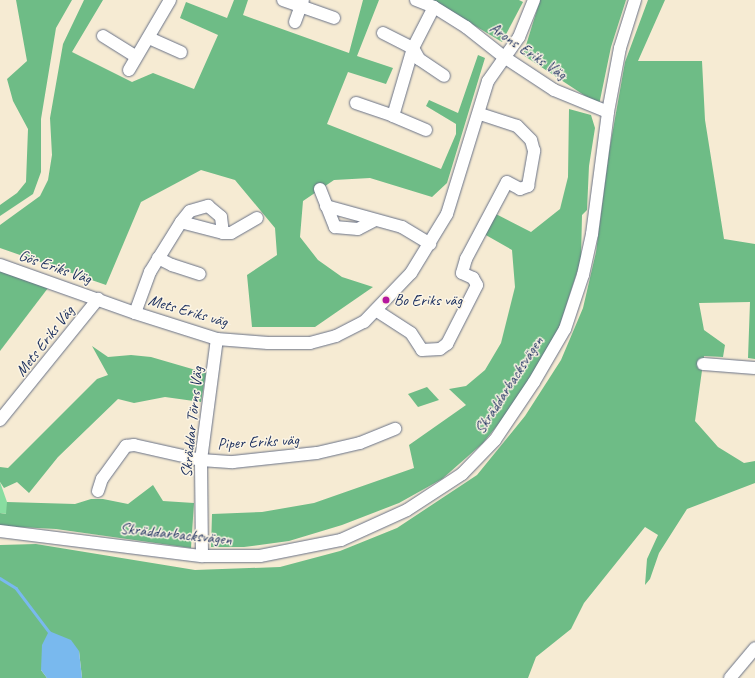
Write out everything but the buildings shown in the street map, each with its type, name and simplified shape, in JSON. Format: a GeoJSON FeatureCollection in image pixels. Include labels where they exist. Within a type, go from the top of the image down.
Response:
{"type":"FeatureCollection","features":[{"type":"Feature","properties":{"kind":"street"},"geometry":{"type":"LineString","coordinates":[[283,0],[302,3],[334,18]]}},
{"type":"Feature","properties":{"kind":"street","name":"Arons Eriks Väg"},"geometry":{"type":"LineString","coordinates":[[416,0],[434,7],[466,27],[504,57],[554,90],[608,112]]}},
{"type":"Feature","properties":{"kind":"street"},"geometry":{"type":"LineString","coordinates":[[479,114],[517,126],[531,140],[534,151],[528,186],[520,189],[507,182],[466,259],[462,273],[473,278],[477,285],[446,344],[440,349],[422,350],[411,333],[377,310],[411,273],[447,214],[488,81],[520,37],[534,0]]}},
{"type":"Feature","properties":{"kind":"street","name":"Skräddarbacksvägen"},"geometry":{"type":"LineString","coordinates":[[0,531],[202,556],[260,556],[341,540],[407,510],[462,474],[495,440],[534,382],[565,329],[583,275],[592,234],[608,112],[620,48],[635,0]]}},
{"type":"Feature","properties":{"kind":"street"},"geometry":{"type":"LineString","coordinates":[[129,70],[149,38],[166,2]]}},
{"type":"Feature","properties":{"kind":"street"},"geometry":{"type":"LineString","coordinates":[[295,22],[302,3]]}},
{"type":"Feature","properties":{"kind":"street"},"geometry":{"type":"LineString","coordinates":[[393,116],[413,48],[434,7]]}},
{"type":"Feature","properties":{"kind":"street"},"geometry":{"type":"LineString","coordinates":[[383,33],[413,48],[419,58],[444,76]]}},
{"type":"Feature","properties":{"kind":"street"},"geometry":{"type":"LineString","coordinates":[[103,36],[136,57]]}},
{"type":"Feature","properties":{"kind":"street"},"geometry":{"type":"LineString","coordinates":[[149,38],[181,52]]}},
{"type":"Feature","properties":{"kind":"street"},"geometry":{"type":"LineString","coordinates":[[356,103],[426,130]]}},
{"type":"Feature","properties":{"kind":"street"},"geometry":{"type":"LineString","coordinates":[[320,189],[335,227],[344,230],[358,230],[375,220]]}},
{"type":"Feature","properties":{"kind":"street"},"geometry":{"type":"LineString","coordinates":[[135,313],[150,272],[181,222],[190,211],[208,206],[221,217],[223,233]]}},
{"type":"Feature","properties":{"kind":"street"},"geometry":{"type":"LineString","coordinates":[[326,206],[402,227],[430,244]]}},
{"type":"Feature","properties":{"kind":"street"},"geometry":{"type":"LineString","coordinates":[[181,222],[223,233],[231,233],[257,218]]}},
{"type":"Feature","properties":{"kind":"street"},"geometry":{"type":"LineString","coordinates":[[158,258],[172,265],[200,274]]}},
{"type":"Feature","properties":{"kind":"street","name":"Gös Eriks Väg"},"geometry":{"type":"LineString","coordinates":[[0,265],[98,299]]}},
{"type":"Feature","properties":{"kind":"street","name":"Mets Eriks väg"},"geometry":{"type":"LineString","coordinates":[[98,299],[135,313],[217,339],[268,343],[318,340],[336,336],[364,322],[377,310]]}},
{"type":"Feature","properties":{"kind":"street","name":"Mets Eriks Väg"},"geometry":{"type":"LineString","coordinates":[[0,420],[98,299]]}},
{"type":"Feature","properties":{"kind":"street","name":"Skräddar Törns Väg"},"geometry":{"type":"LineString","coordinates":[[202,556],[201,460],[217,339]]}},
{"type":"Feature","properties":{"kind":"street"},"geometry":{"type":"LineString","coordinates":[[704,364],[755,368]]}},
{"type":"Feature","properties":{"kind":"street","name":"Piper Eriks väg"},"geometry":{"type":"LineString","coordinates":[[98,491],[102,479],[126,446],[134,445],[201,460],[233,462],[282,459],[360,443],[395,429]]}},
{"type":"Feature","properties":{"kind":"street"},"geometry":{"type":"LineString","coordinates":[[730,678],[755,648]]}},
{"type":"Feature","properties":{"kind":"green space"},"geometry":{"type":"Polygon","coordinates":[[[16,0],[72,0],[56,28],[41,119],[41,172],[33,194],[0,216],[0,205],[17,193],[26,182],[28,129],[13,101],[7,79],[27,61],[16,0]]]}},
{"type":"Feature","properties":{"kind":"green space"},"geometry":{"type":"Polygon","coordinates":[[[84,0],[103,0],[72,52],[132,82],[153,73],[194,89],[218,35],[180,18],[186,2],[227,18],[234,0],[248,0],[243,15],[349,53],[363,0],[379,0],[357,56],[393,68],[386,84],[348,72],[327,124],[441,169],[456,134],[456,124],[426,106],[429,100],[458,113],[478,55],[485,58],[447,183],[432,197],[370,178],[334,180],[303,201],[300,237],[318,260],[342,277],[373,287],[315,327],[252,327],[247,275],[277,255],[275,228],[235,180],[201,170],[141,202],[106,285],[0,248],[0,225],[40,196],[48,180],[52,155],[50,118],[63,44],[84,0]]]}},
{"type":"Feature","properties":{"kind":"green space"},"geometry":{"type":"Polygon","coordinates":[[[432,0],[519,0],[523,2],[502,42],[432,0]]]}},
{"type":"Feature","properties":{"kind":"green space"},"geometry":{"type":"Polygon","coordinates":[[[540,0],[626,0],[611,47],[599,105],[523,55],[540,0]]]}},
{"type":"Feature","properties":{"kind":"green space"},"geometry":{"type":"Polygon","coordinates":[[[648,0],[665,0],[638,61],[702,61],[705,120],[724,239],[755,244],[755,359],[748,358],[750,302],[699,303],[704,330],[725,345],[723,357],[704,356],[695,421],[718,447],[744,463],[755,461],[755,483],[687,509],[659,553],[650,579],[645,585],[647,559],[658,535],[645,527],[584,603],[571,629],[536,657],[528,678],[82,678],[79,651],[41,670],[47,678],[0,678],[0,545],[36,544],[195,570],[280,567],[340,551],[397,528],[477,475],[525,416],[561,360],[583,308],[596,252],[609,152],[625,62],[648,0]]]}},
{"type":"Feature","properties":{"kind":"green space"},"geometry":{"type":"Polygon","coordinates":[[[569,109],[591,115],[595,128],[589,166],[587,210],[582,215],[581,260],[557,334],[513,406],[483,443],[442,479],[399,503],[342,525],[289,541],[244,547],[211,547],[212,514],[262,512],[314,503],[414,468],[409,445],[466,405],[449,389],[466,386],[485,370],[501,343],[515,287],[512,250],[484,234],[494,213],[531,232],[560,209],[568,177],[569,109]]]}},
{"type":"Feature","properties":{"kind":"green space"},"geometry":{"type":"Polygon","coordinates":[[[0,271],[48,288],[0,351],[0,271]]]}},
{"type":"Feature","properties":{"kind":"green space"},"geometry":{"type":"Polygon","coordinates":[[[92,346],[108,357],[131,355],[151,357],[206,373],[201,402],[165,397],[134,403],[118,399],[58,457],[29,493],[17,482],[4,488],[0,482],[0,467],[8,468],[97,379],[108,375],[92,346]]]}},
{"type":"Feature","properties":{"kind":"green space"},"geometry":{"type":"Polygon","coordinates":[[[427,387],[439,400],[418,407],[408,394],[427,387]]]}},
{"type":"Feature","properties":{"kind":"green space"},"geometry":{"type":"Polygon","coordinates":[[[0,482],[7,502],[7,514],[0,513],[0,482]]]}},
{"type":"Feature","properties":{"kind":"green space"},"geometry":{"type":"Polygon","coordinates":[[[153,485],[163,501],[194,503],[191,548],[56,529],[0,526],[0,513],[6,514],[7,502],[75,504],[91,499],[103,499],[128,504],[153,485]]]}},
{"type":"Feature","properties":{"kind":"water"},"geometry":{"type":"Polygon","coordinates":[[[49,631],[71,640],[79,651],[82,678],[47,678],[41,670],[42,645],[49,631]]]}},
{"type":"Feature","properties":{"kind":"waterway"},"geometry":{"type":"LineString","coordinates":[[0,578],[16,588],[50,633]]}},
{"type":"Feature","properties":{"kind":"place","name":"Bo Eriks väg"},"geometry":{"type":"Point","coordinates":[386,300]}}]}
